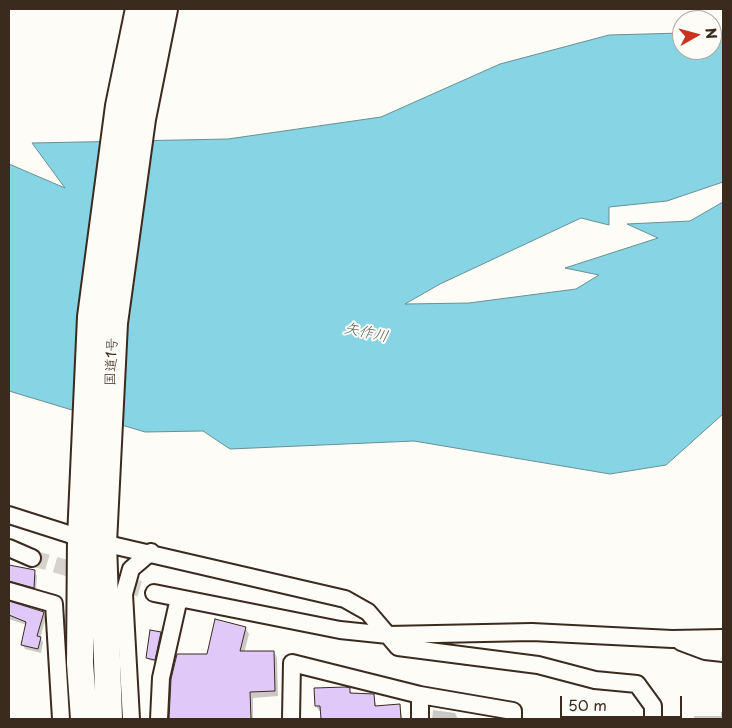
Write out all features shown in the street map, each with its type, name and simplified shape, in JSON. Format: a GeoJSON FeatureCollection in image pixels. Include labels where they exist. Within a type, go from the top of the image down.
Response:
{"type":"FeatureCollection","features":[{"type":"Feature","properties":{"kind":"highway","name":"国道1号"},"geometry":{"type":"LineString","coordinates":[[94,506],[91,317],[119,106],[139,9]]}},
{"type":"Feature","properties":{"kind":"highway","name":"国道1号"},"geometry":{"type":"LineString","coordinates":[[84,719],[82,688],[94,506],[114,323],[142,119],[164,9]]}},
{"type":"Feature","properties":{"kind":"highway","name":"国道1号"},"geometry":{"type":"LineString","coordinates":[[92,540],[107,678],[109,719]]}},
{"type":"Feature","properties":{"kind":"street"},"geometry":{"type":"LineString","coordinates":[[9,516],[92,540],[151,552],[345,599],[368,612],[398,647],[538,665],[595,680],[637,684],[653,706],[653,719]]}},
{"type":"Feature","properties":{"kind":"street"},"geometry":{"type":"LineString","coordinates":[[9,548],[32,558]]}},
{"type":"Feature","properties":{"kind":"street"},"geometry":{"type":"LineString","coordinates":[[130,719],[124,594],[131,569],[151,552]]}},
{"type":"Feature","properties":{"kind":"street"},"geometry":{"type":"LineString","coordinates":[[9,591],[54,604],[60,713]]}},
{"type":"Feature","properties":{"kind":"street"},"geometry":{"type":"LineString","coordinates":[[154,592],[340,630],[388,635],[532,632],[672,639],[723,638]]}},
{"type":"Feature","properties":{"kind":"street"},"geometry":{"type":"LineString","coordinates":[[159,719],[161,678],[180,598]]}},
{"type":"Feature","properties":{"kind":"street"},"geometry":{"type":"LineString","coordinates":[[672,639],[705,651],[723,654]]}},
{"type":"Feature","properties":{"kind":"street"},"geometry":{"type":"LineString","coordinates":[[291,719],[292,664],[420,696],[513,710],[513,719]]}},
{"type":"Feature","properties":{"kind":"street"},"geometry":{"type":"LineString","coordinates":[[107,678],[122,698],[130,719]]}},
{"type":"Feature","properties":{"kind":"street"},"geometry":{"type":"LineString","coordinates":[[60,713],[82,688]]}},
{"type":"Feature","properties":{"kind":"street"},"geometry":{"type":"LineString","coordinates":[[420,696],[420,719]]}},
{"type":"Feature","properties":{"kind":"water","name":"矢作川"},"geometry":{"type":"Polygon","coordinates":[[[722,32],[723,182],[667,201],[609,207],[609,225],[581,218],[440,284],[405,304],[469,303],[576,289],[599,275],[565,268],[658,238],[627,224],[690,221],[723,202],[723,414],[666,465],[610,474],[414,441],[230,449],[203,431],[145,432],[9,391],[9,164],[65,188],[32,143],[228,139],[381,117],[500,64],[609,35],[672,33],[672,60],[722,60],[722,32]]]}},
{"type":"Feature","properties":{"kind":"building"},"geometry":{"type":"Polygon","coordinates":[[[9,565],[35,570],[34,588],[9,581],[9,565]]]}},
{"type":"Feature","properties":{"kind":"building"},"geometry":{"type":"Polygon","coordinates":[[[9,601],[44,612],[37,636],[41,637],[38,649],[21,645],[26,622],[9,615],[9,601]]]}},
{"type":"Feature","properties":{"kind":"building"},"geometry":{"type":"Polygon","coordinates":[[[215,619],[246,627],[240,651],[274,651],[275,691],[250,692],[251,719],[169,719],[171,679],[177,654],[207,654],[215,619]]]}},
{"type":"Feature","properties":{"kind":"building"},"geometry":{"type":"Polygon","coordinates":[[[150,630],[161,632],[155,660],[146,658],[150,630]]]}},
{"type":"Feature","properties":{"kind":"building"},"geometry":{"type":"Polygon","coordinates":[[[314,688],[350,688],[350,693],[374,694],[375,706],[400,704],[401,719],[321,719],[320,706],[315,706],[314,688]]]}},
{"type":"Feature","properties":{"kind":"tunnel"},"geometry":{"type":"LineString","coordinates":[[32,558],[154,593]]}}]}
